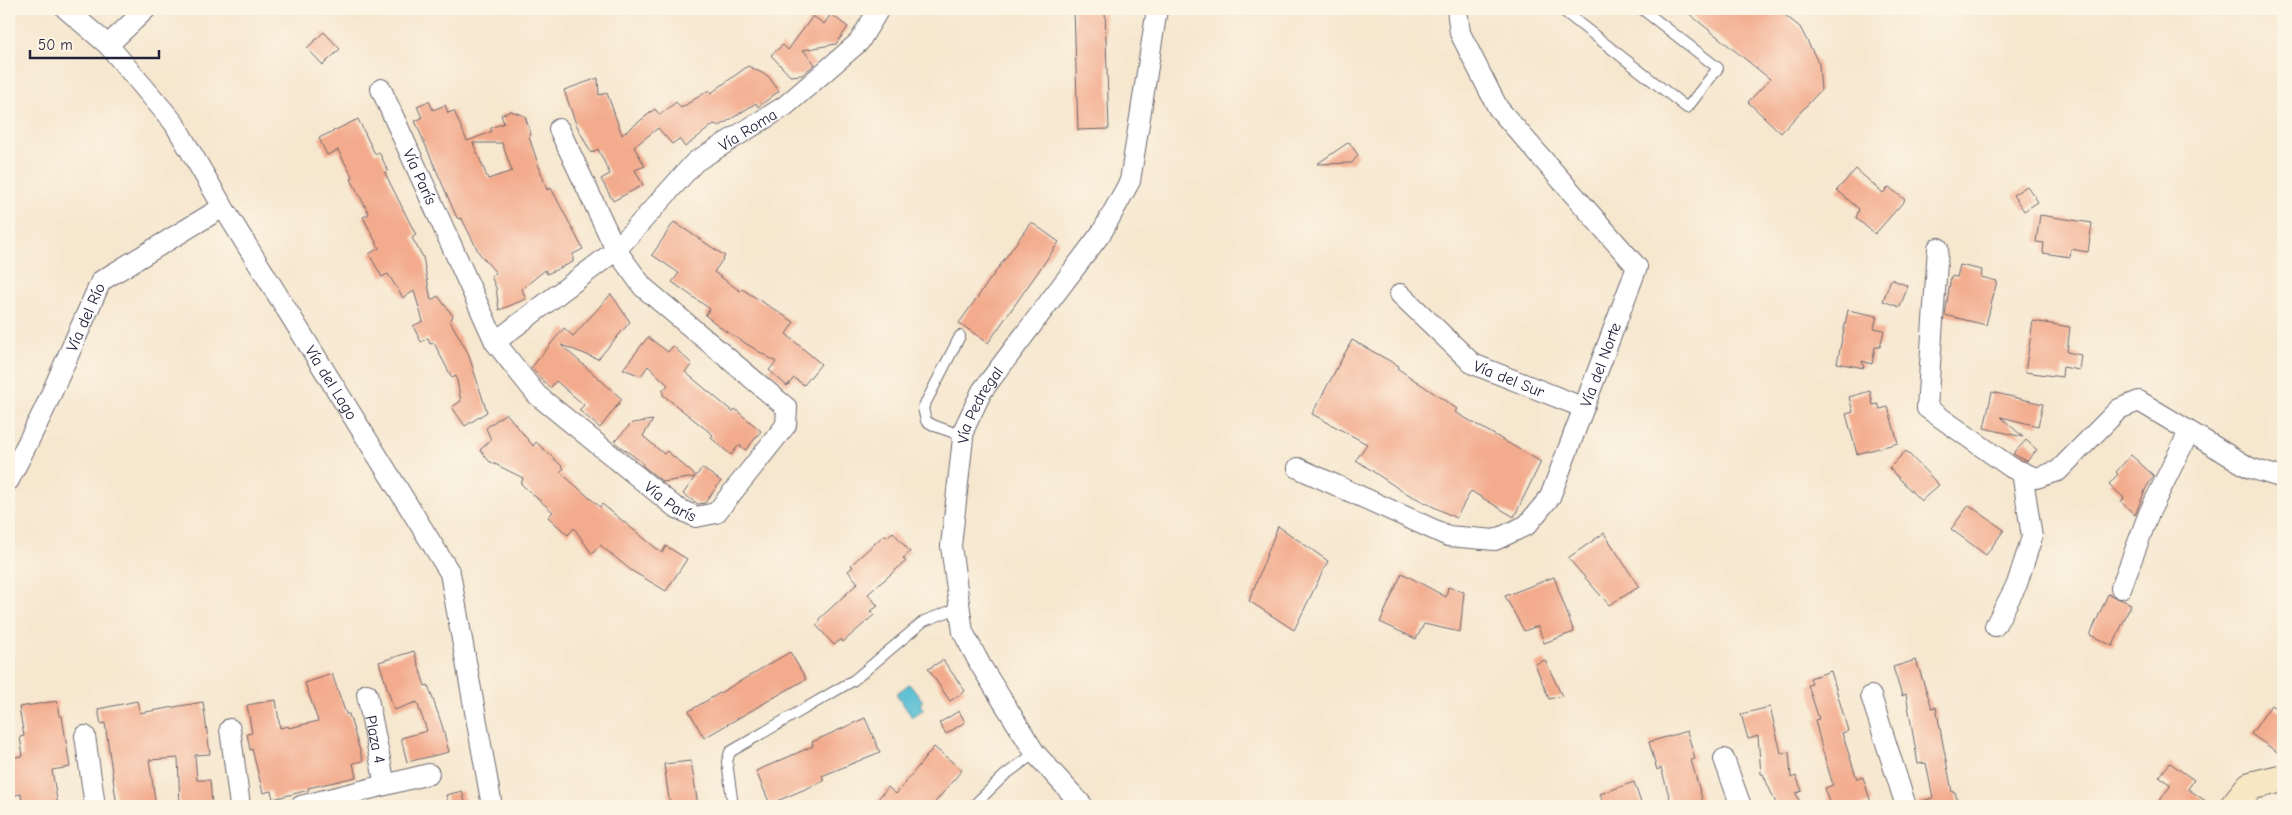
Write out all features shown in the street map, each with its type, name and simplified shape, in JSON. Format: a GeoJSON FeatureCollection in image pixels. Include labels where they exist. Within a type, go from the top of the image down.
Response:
{"type":"FeatureCollection","features":[{"type":"Feature","properties":{"kind":"main road"},"geometry":{"type":"LineString","coordinates":[[2234,806],[2250,786],[2283,778]]}},
{"type":"Feature","properties":{"kind":"street","name":"Vía del Lago"},"geometry":{"type":"LineString","coordinates":[[66,9],[108,44],[174,123],[222,207],[450,573],[492,806]]}},
{"type":"Feature","properties":{"kind":"street"},"geometry":{"type":"LineString","coordinates":[[108,44],[146,9]]}},
{"type":"Feature","properties":{"kind":"street","name":"Vía Roma"},"geometry":{"type":"LineString","coordinates":[[495,342],[616,250],[695,162],[785,106],[859,42],[879,9]]}},
{"type":"Feature","properties":{"kind":"street","name":"Vía Pedregal"},"geometry":{"type":"LineString","coordinates":[[1083,806],[1035,753],[981,666],[963,632],[950,546],[964,429],[982,391],[1102,232],[1130,181],[1157,9]]}},
{"type":"Feature","properties":{"kind":"street","name":"Vía del Norte"},"geometry":{"type":"LineString","coordinates":[[1298,468],[1448,536],[1494,540],[1527,525],[1550,497],[1582,407],[1637,267],[1498,108],[1460,33],[1457,9]]}},
{"type":"Feature","properties":{"kind":"street","name":"Vía París"},"geometry":{"type":"LineString","coordinates":[[381,89],[495,342],[537,395],[675,507],[696,517],[716,512],[786,425],[787,408],[643,287],[616,250],[559,129]]}},
{"type":"Feature","properties":{"kind":"street","name":"Vía del Río"},"geometry":{"type":"LineString","coordinates":[[9,480],[44,410],[101,282],[222,207]]}},
{"type":"Feature","properties":{"kind":"street"},"geometry":{"type":"LineString","coordinates":[[1938,248],[1927,408],[2012,468],[2036,478],[2058,471],[2119,409],[2139,402],[2250,468],[2283,478]]}},
{"type":"Feature","properties":{"kind":"street","name":"Vía del Sur"},"geometry":{"type":"LineString","coordinates":[[1400,294],[1473,364],[1582,407]]}},
{"type":"Feature","properties":{"kind":"street"},"geometry":{"type":"LineString","coordinates":[[2121,588],[2149,513],[2189,432]]}},
{"type":"Feature","properties":{"kind":"street"},"geometry":{"type":"LineString","coordinates":[[1995,626],[2017,584],[2032,537],[2024,497],[2022,472]]}},
{"type":"Feature","properties":{"kind":"street","name":"Plaza 4"},"geometry":{"type":"LineString","coordinates":[[367,694],[385,785]]}},
{"type":"Feature","properties":{"kind":"street"},"geometry":{"type":"LineString","coordinates":[[1871,696],[1906,806]]}},
{"type":"Feature","properties":{"kind":"street"},"geometry":{"type":"LineString","coordinates":[[230,729],[240,806]]}},
{"type":"Feature","properties":{"kind":"street"},"geometry":{"type":"LineString","coordinates":[[85,736],[95,806]]}},
{"type":"Feature","properties":{"kind":"street"},"geometry":{"type":"LineString","coordinates":[[1724,758],[1741,806]]}},
{"type":"Feature","properties":{"kind":"street"},"geometry":{"type":"LineString","coordinates":[[301,806],[429,774]]}},
{"type":"Feature","properties":{"kind":"lane"},"geometry":{"type":"LineString","coordinates":[[1560,9],[1687,108],[1718,68],[1642,9]]}},
{"type":"Feature","properties":{"kind":"lane"},"geometry":{"type":"LineString","coordinates":[[960,336],[923,408],[926,421],[963,436]]}},
{"type":"Feature","properties":{"kind":"lane"},"geometry":{"type":"LineString","coordinates":[[733,806],[726,762],[730,752],[854,680],[924,622],[958,608]]}},
{"type":"Feature","properties":{"kind":"lane"},"geometry":{"type":"LineString","coordinates":[[974,806],[1005,775],[1035,753]]}},
{"type":"Feature","properties":{"kind":"water"},"geometry":{"type":"Polygon","coordinates":[[[909,684],[923,701],[920,703],[924,709],[912,717],[896,694],[909,684]]]}},
{"type":"Feature","properties":{"kind":"building"},"geometry":{"type":"Polygon","coordinates":[[[1074,9],[1105,9],[1109,129],[1078,130],[1074,9]]]}},
{"type":"Feature","properties":{"kind":"building"},"geometry":{"type":"Polygon","coordinates":[[[1683,9],[1777,9],[1800,27],[1819,64],[1821,90],[1781,133],[1748,102],[1770,79],[1683,9]]]}},
{"type":"Feature","properties":{"kind":"building"},"geometry":{"type":"Polygon","coordinates":[[[831,14],[848,27],[836,44],[803,50],[815,64],[802,75],[790,76],[771,55],[783,45],[788,50],[813,16],[824,24],[831,14]]]}},
{"type":"Feature","properties":{"kind":"building"},"geometry":{"type":"Polygon","coordinates":[[[324,32],[340,49],[323,65],[307,48],[324,32]]]}},
{"type":"Feature","properties":{"kind":"building"},"geometry":{"type":"Polygon","coordinates":[[[748,66],[768,76],[779,91],[758,107],[756,103],[720,126],[714,124],[685,147],[679,139],[672,144],[658,128],[634,147],[645,166],[635,170],[643,185],[613,201],[601,179],[610,174],[598,149],[591,153],[576,124],[564,90],[598,78],[599,95],[607,93],[622,135],[655,109],[660,115],[676,102],[681,108],[709,90],[711,93],[748,66]]]}},
{"type":"Feature","properties":{"kind":"building"},"geometry":{"type":"Polygon","coordinates":[[[429,101],[433,110],[445,105],[448,113],[454,111],[467,141],[491,132],[491,128],[504,123],[501,115],[511,111],[525,116],[531,135],[529,137],[547,190],[551,188],[583,249],[573,254],[573,262],[547,274],[545,270],[522,289],[526,299],[499,310],[496,288],[491,276],[496,273],[479,253],[462,219],[457,218],[415,121],[422,118],[417,106],[429,101]],[[473,143],[488,179],[512,171],[502,143],[473,143]]]}},
{"type":"Feature","properties":{"kind":"building"},"geometry":{"type":"Polygon","coordinates":[[[358,119],[375,154],[379,152],[388,171],[385,173],[416,235],[412,238],[423,257],[431,300],[438,296],[453,316],[450,321],[468,353],[487,412],[465,426],[452,407],[461,401],[456,376],[452,378],[434,343],[430,344],[428,338],[421,342],[413,326],[423,321],[414,291],[403,298],[388,274],[382,277],[369,254],[379,248],[363,217],[369,214],[351,179],[353,178],[338,150],[327,155],[319,138],[358,119]]]}},
{"type":"Feature","properties":{"kind":"building"},"geometry":{"type":"Polygon","coordinates":[[[1349,142],[1358,155],[1352,163],[1317,164],[1349,142]]]}},
{"type":"Feature","properties":{"kind":"building"},"geometry":{"type":"Polygon","coordinates":[[[1856,169],[1883,193],[1889,187],[1905,200],[1875,234],[1856,218],[1859,209],[1837,190],[1856,169]]]}},
{"type":"Feature","properties":{"kind":"building"},"geometry":{"type":"Polygon","coordinates":[[[2027,186],[2038,202],[2024,211],[2013,195],[2027,186]]]}},
{"type":"Feature","properties":{"kind":"building"},"geometry":{"type":"Polygon","coordinates":[[[2040,215],[2092,223],[2088,252],[2071,249],[2070,257],[2043,253],[2044,243],[2036,242],[2040,215]]]}},
{"type":"Feature","properties":{"kind":"building"},"geometry":{"type":"Polygon","coordinates":[[[674,222],[725,256],[714,272],[740,291],[742,289],[794,322],[786,334],[821,364],[804,385],[794,378],[787,386],[769,370],[776,362],[724,330],[705,315],[710,309],[672,282],[679,273],[652,255],[674,222]]]}},
{"type":"Feature","properties":{"kind":"building"},"geometry":{"type":"Polygon","coordinates":[[[1031,222],[1059,242],[988,343],[959,323],[1031,222]]]}},
{"type":"Feature","properties":{"kind":"building"},"geometry":{"type":"Polygon","coordinates":[[[1960,265],[1982,270],[1981,277],[1997,281],[1986,325],[1945,315],[1951,276],[1957,277],[1960,265]]]}},
{"type":"Feature","properties":{"kind":"building"},"geometry":{"type":"Polygon","coordinates":[[[1891,279],[1908,286],[1900,307],[1883,301],[1891,279]]]}},
{"type":"Feature","properties":{"kind":"building"},"geometry":{"type":"Polygon","coordinates":[[[611,294],[630,322],[598,359],[561,345],[622,399],[600,428],[579,410],[584,405],[556,381],[550,388],[531,368],[564,328],[573,336],[611,294]]]}},
{"type":"Feature","properties":{"kind":"building"},"geometry":{"type":"Polygon","coordinates":[[[1848,310],[1877,316],[1874,328],[1884,330],[1880,347],[1875,347],[1872,364],[1862,361],[1864,368],[1837,363],[1848,310]]]}},
{"type":"Feature","properties":{"kind":"building"},"geometry":{"type":"Polygon","coordinates":[[[2033,321],[2070,327],[2067,352],[2081,355],[2079,370],[2063,367],[2062,377],[2025,372],[2033,321]]]}},
{"type":"Feature","properties":{"kind":"building"},"geometry":{"type":"Polygon","coordinates":[[[648,337],[668,352],[673,346],[692,364],[685,372],[733,412],[735,409],[761,431],[746,450],[739,445],[731,455],[711,438],[713,435],[663,395],[663,390],[668,385],[648,366],[641,376],[623,369],[648,337]]]}},
{"type":"Feature","properties":{"kind":"building"},"geometry":{"type":"Polygon","coordinates":[[[1352,340],[1399,366],[1397,368],[1457,409],[1455,412],[1541,462],[1514,517],[1471,491],[1456,518],[1402,491],[1356,460],[1367,444],[1312,414],[1352,340]]]}},
{"type":"Feature","properties":{"kind":"building"},"geometry":{"type":"Polygon","coordinates":[[[1870,391],[1873,405],[1878,404],[1880,409],[1888,407],[1898,443],[1857,454],[1846,414],[1853,412],[1849,397],[1870,391]]]}},
{"type":"Feature","properties":{"kind":"building"},"geometry":{"type":"Polygon","coordinates":[[[1992,392],[2043,404],[2038,426],[2001,417],[2023,437],[1984,428],[1992,392]]]}},
{"type":"Feature","properties":{"kind":"building"},"geometry":{"type":"Polygon","coordinates":[[[506,413],[533,446],[536,442],[564,468],[560,472],[600,507],[602,504],[662,553],[666,546],[687,559],[666,591],[632,571],[600,545],[592,554],[574,528],[568,535],[548,517],[553,512],[521,484],[523,478],[489,461],[480,450],[491,440],[486,428],[506,413]]]}},
{"type":"Feature","properties":{"kind":"building"},"geometry":{"type":"Polygon","coordinates":[[[653,420],[643,436],[664,454],[667,451],[696,476],[702,468],[721,481],[705,503],[698,504],[683,494],[695,477],[663,482],[642,465],[643,463],[614,442],[632,423],[653,420]]]}},
{"type":"Feature","properties":{"kind":"building"},"geometry":{"type":"Polygon","coordinates":[[[2026,440],[2037,450],[2027,461],[2013,454],[2026,440]]]}},
{"type":"Feature","properties":{"kind":"building"},"geometry":{"type":"Polygon","coordinates":[[[1906,451],[1939,485],[1921,501],[1889,468],[1906,451]]]}},
{"type":"Feature","properties":{"kind":"building"},"geometry":{"type":"Polygon","coordinates":[[[2131,455],[2154,476],[2146,488],[2135,515],[2121,502],[2124,498],[2109,484],[2118,474],[2116,472],[2131,455]]]}},
{"type":"Feature","properties":{"kind":"building"},"geometry":{"type":"Polygon","coordinates":[[[1969,505],[2004,530],[1986,555],[1951,529],[1969,505]]]}},
{"type":"Feature","properties":{"kind":"building"},"geometry":{"type":"Polygon","coordinates":[[[1278,526],[1328,561],[1294,630],[1249,601],[1278,526]]]}},
{"type":"Feature","properties":{"kind":"building"},"geometry":{"type":"Polygon","coordinates":[[[893,532],[910,552],[903,558],[906,561],[868,594],[878,606],[871,611],[874,615],[843,642],[841,639],[834,645],[816,625],[821,621],[819,619],[858,583],[848,571],[853,567],[851,565],[885,534],[887,537],[893,532]]]}},
{"type":"Feature","properties":{"kind":"building"},"geometry":{"type":"Polygon","coordinates":[[[1604,533],[1639,587],[1609,605],[1568,558],[1604,533]]]}},
{"type":"Feature","properties":{"kind":"building"},"geometry":{"type":"Polygon","coordinates":[[[1402,573],[1446,597],[1448,587],[1464,592],[1460,632],[1424,624],[1416,639],[1380,622],[1402,573]]]}},
{"type":"Feature","properties":{"kind":"building"},"geometry":{"type":"Polygon","coordinates":[[[1554,577],[1574,632],[1544,643],[1538,626],[1524,631],[1505,596],[1554,577]]]}},
{"type":"Feature","properties":{"kind":"building"},"geometry":{"type":"Polygon","coordinates":[[[2108,594],[2131,604],[2113,646],[2090,635],[2108,594]]]}},
{"type":"Feature","properties":{"kind":"building"},"geometry":{"type":"Polygon","coordinates":[[[414,651],[425,686],[428,685],[442,725],[449,752],[407,762],[401,738],[427,731],[417,702],[394,710],[379,662],[414,651]]]}},
{"type":"Feature","properties":{"kind":"building"},"geometry":{"type":"Polygon","coordinates":[[[790,652],[806,679],[704,738],[689,711],[790,652]]]}},
{"type":"Feature","properties":{"kind":"building"},"geometry":{"type":"Polygon","coordinates":[[[943,660],[965,691],[950,701],[928,669],[943,660]]]}},
{"type":"Feature","properties":{"kind":"building"},"geometry":{"type":"Polygon","coordinates":[[[1545,660],[1562,696],[1549,699],[1535,664],[1545,660]]]}},
{"type":"Feature","properties":{"kind":"building"},"geometry":{"type":"Polygon","coordinates":[[[1916,660],[1932,708],[1936,707],[1952,792],[1955,792],[1959,806],[1918,806],[1918,802],[1933,798],[1926,763],[1918,764],[1906,694],[1902,696],[1893,667],[1916,660]]]}},
{"type":"Feature","properties":{"kind":"building"},"geometry":{"type":"Polygon","coordinates":[[[1831,671],[1848,731],[1842,733],[1857,779],[1863,777],[1871,803],[1860,806],[1830,806],[1825,788],[1833,785],[1815,720],[1819,719],[1808,685],[1812,684],[1810,678],[1831,671]]]}},
{"type":"Feature","properties":{"kind":"building"},"geometry":{"type":"Polygon","coordinates":[[[332,674],[346,714],[349,714],[363,761],[353,763],[356,777],[308,788],[309,790],[273,799],[271,791],[263,793],[252,749],[250,750],[247,734],[252,733],[247,705],[276,700],[280,728],[288,726],[289,728],[318,721],[305,683],[332,674]]]}},
{"type":"Feature","properties":{"kind":"building"},"geometry":{"type":"Polygon","coordinates":[[[57,701],[59,716],[62,716],[70,767],[52,770],[58,806],[22,806],[21,794],[9,796],[9,758],[23,756],[20,737],[24,736],[19,707],[57,701]]]}},
{"type":"Feature","properties":{"kind":"building"},"geometry":{"type":"Polygon","coordinates":[[[137,701],[140,713],[203,702],[210,754],[195,755],[197,780],[210,780],[212,805],[180,806],[178,758],[149,760],[156,806],[117,806],[105,723],[101,724],[98,709],[137,701]]]}},
{"type":"Feature","properties":{"kind":"building"},"geometry":{"type":"Polygon","coordinates":[[[2271,705],[2283,713],[2283,756],[2251,734],[2271,705]]]}},
{"type":"Feature","properties":{"kind":"building"},"geometry":{"type":"Polygon","coordinates":[[[1770,707],[1781,753],[1789,752],[1791,778],[1796,776],[1802,791],[1796,793],[1800,803],[1793,806],[1777,806],[1763,774],[1761,774],[1758,736],[1748,739],[1741,714],[1770,707]]]}},
{"type":"Feature","properties":{"kind":"building"},"geometry":{"type":"Polygon","coordinates":[[[959,711],[965,722],[946,734],[939,723],[959,711]]]}},
{"type":"Feature","properties":{"kind":"building"},"geometry":{"type":"Polygon","coordinates":[[[865,718],[880,752],[822,776],[824,781],[770,804],[756,771],[813,746],[812,742],[865,718]]]}},
{"type":"Feature","properties":{"kind":"building"},"geometry":{"type":"Polygon","coordinates":[[[1687,731],[1695,759],[1691,760],[1704,806],[1672,806],[1661,768],[1657,770],[1649,742],[1687,731]]]}},
{"type":"Feature","properties":{"kind":"building"},"geometry":{"type":"Polygon","coordinates":[[[934,747],[962,770],[932,806],[872,806],[888,787],[896,794],[934,747]]]}},
{"type":"Feature","properties":{"kind":"building"},"geometry":{"type":"Polygon","coordinates":[[[691,761],[698,806],[670,806],[664,764],[691,761]]]}},
{"type":"Feature","properties":{"kind":"building"},"geometry":{"type":"Polygon","coordinates":[[[2170,763],[2194,780],[2188,789],[2213,806],[2156,806],[2171,785],[2159,777],[2170,763]]]}},
{"type":"Feature","properties":{"kind":"building"},"geometry":{"type":"Polygon","coordinates":[[[1634,782],[1641,803],[1633,806],[1604,806],[1600,794],[1634,782]]]}},
{"type":"Feature","properties":{"kind":"building"},"geometry":{"type":"Polygon","coordinates":[[[462,791],[466,806],[449,806],[446,795],[462,791]]]}}]}
